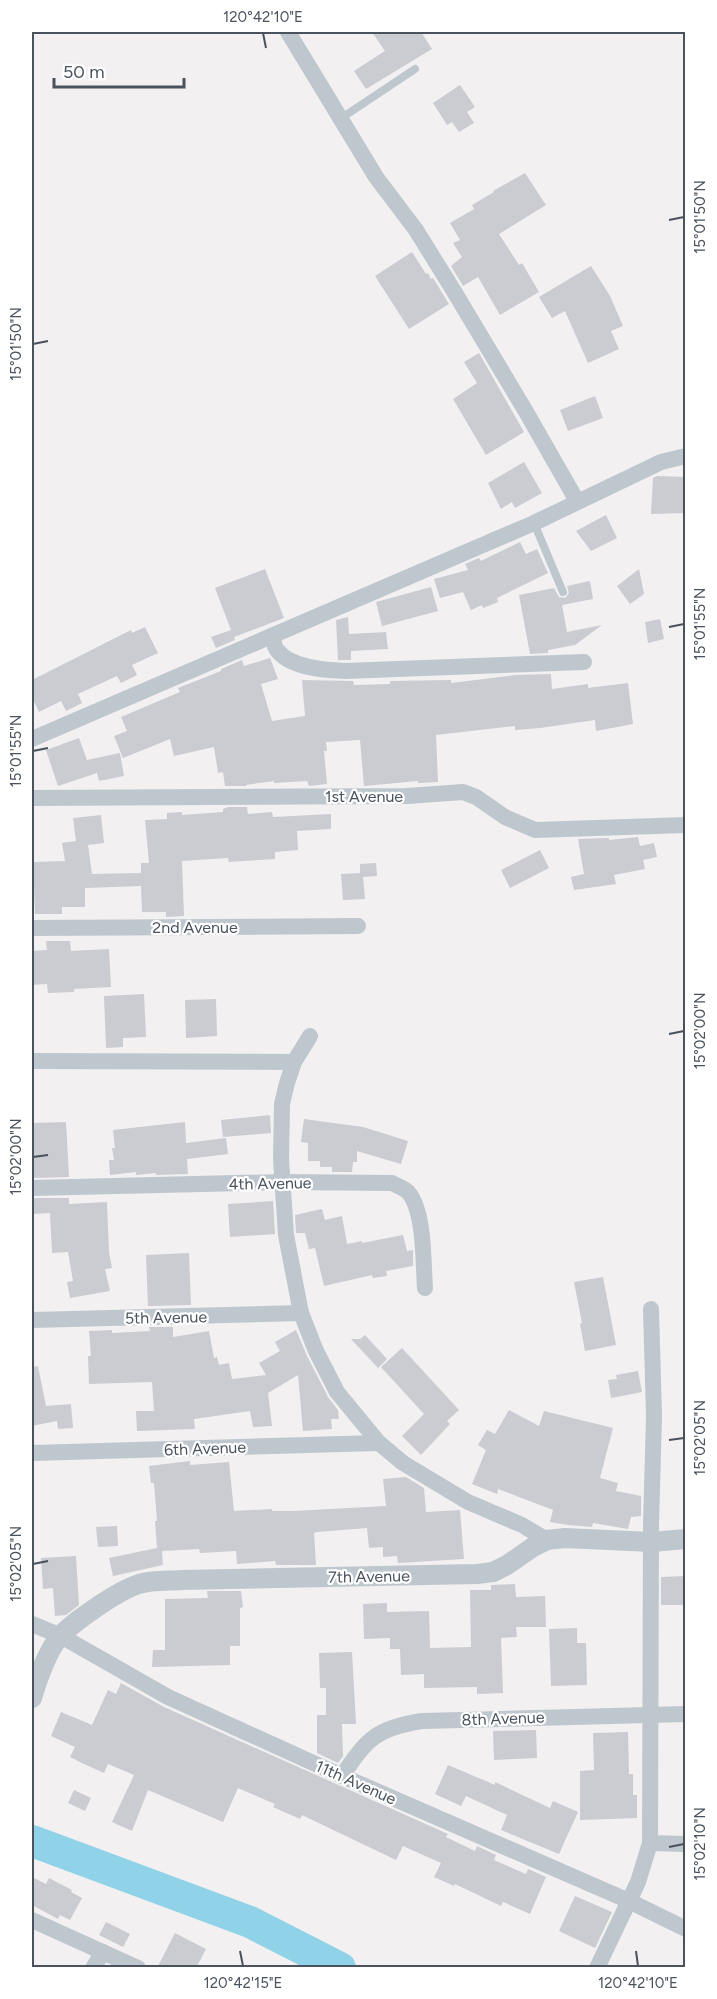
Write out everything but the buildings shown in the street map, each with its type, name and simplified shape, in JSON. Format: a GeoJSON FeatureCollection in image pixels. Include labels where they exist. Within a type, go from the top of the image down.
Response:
{"type":"FeatureCollection","features":[{"type":"Feature","properties":{"kind":"street"},"geometry":{"type":"LineString","coordinates":[[288,32],[376,177],[422,240],[577,501]]}},
{"type":"Feature","properties":{"kind":"street"},"geometry":{"type":"LineString","coordinates":[[32,739],[534,523],[661,462],[686,456]]}},
{"type":"Feature","properties":{"kind":"street"},"geometry":{"type":"LineString","coordinates":[[272,636],[276,650],[289,660],[314,669],[345,671],[584,662]]}},
{"type":"Feature","properties":{"kind":"street","name":"1st Avenue"},"geometry":{"type":"LineString","coordinates":[[32,798],[407,796],[463,792],[477,797],[505,817],[535,830],[686,825]]}},
{"type":"Feature","properties":{"kind":"street","name":"2nd Avenue"},"geometry":{"type":"LineString","coordinates":[[32,928],[358,926]]}},
{"type":"Feature","properties":{"kind":"street"},"geometry":{"type":"LineString","coordinates":[[310,1036],[294,1062],[286,1083],[282,1104],[282,1182],[286,1235],[301,1313],[316,1351],[337,1392],[379,1443],[403,1463],[468,1502],[522,1525],[547,1540]]}},
{"type":"Feature","properties":{"kind":"street"},"geometry":{"type":"LineString","coordinates":[[32,1061],[294,1062]]}},
{"type":"Feature","properties":{"kind":"street","name":"4th Avenue"},"geometry":{"type":"LineString","coordinates":[[32,1188],[282,1182],[392,1183],[407,1190],[414,1202],[419,1222],[425,1288]]}},
{"type":"Feature","properties":{"kind":"street"},"geometry":{"type":"LineString","coordinates":[[597,1968],[638,1882],[650,1844],[651,1542],[654,1416],[651,1309]]}},
{"type":"Feature","properties":{"kind":"street","name":"5th Avenue"},"geometry":{"type":"LineString","coordinates":[[32,1320],[301,1313]]}},
{"type":"Feature","properties":{"kind":"street","name":"6th Avenue"},"geometry":{"type":"LineString","coordinates":[[32,1453],[379,1443]]}},
{"type":"Feature","properties":{"kind":"street","name":"7th Avenue"},"geometry":{"type":"LineString","coordinates":[[61,1636],[101,1604],[119,1592],[140,1583],[181,1580],[477,1574],[493,1572],[533,1546],[547,1540],[565,1538],[651,1542],[686,1539]]}},
{"type":"Feature","properties":{"kind":"street","name":"11th Avenue"},"geometry":{"type":"LineString","coordinates":[[32,1624],[61,1636],[168,1697],[342,1776],[629,1901],[686,1929]]}},
{"type":"Feature","properties":{"kind":"street"},"geometry":{"type":"LineString","coordinates":[[32,1698],[46,1661],[61,1636]]}},
{"type":"Feature","properties":{"kind":"street","name":"8th Avenue"},"geometry":{"type":"LineString","coordinates":[[342,1776],[361,1748],[381,1732],[401,1724],[422,1721],[686,1714]]}},
{"type":"Feature","properties":{"kind":"street"},"geometry":{"type":"LineString","coordinates":[[650,1844],[686,1844]]}},
{"type":"Feature","properties":{"kind":"street"},"geometry":{"type":"LineString","coordinates":[[32,1920],[138,1968]]}},
{"type":"Feature","properties":{"kind":"street"},"geometry":{"type":"LineString","coordinates":[[93,1968],[103,1952]]}},
{"type":"Feature","properties":{"kind":"lane"},"geometry":{"type":"LineString","coordinates":[[340,119],[415,69]]}},
{"type":"Feature","properties":{"kind":"lane"},"geometry":{"type":"LineString","coordinates":[[534,523],[563,592]]}},
{"type":"Feature","properties":{"kind":"waterway"},"geometry":{"type":"LineString","coordinates":[[32,1841],[250,1922],[340,1968]]}}]}
